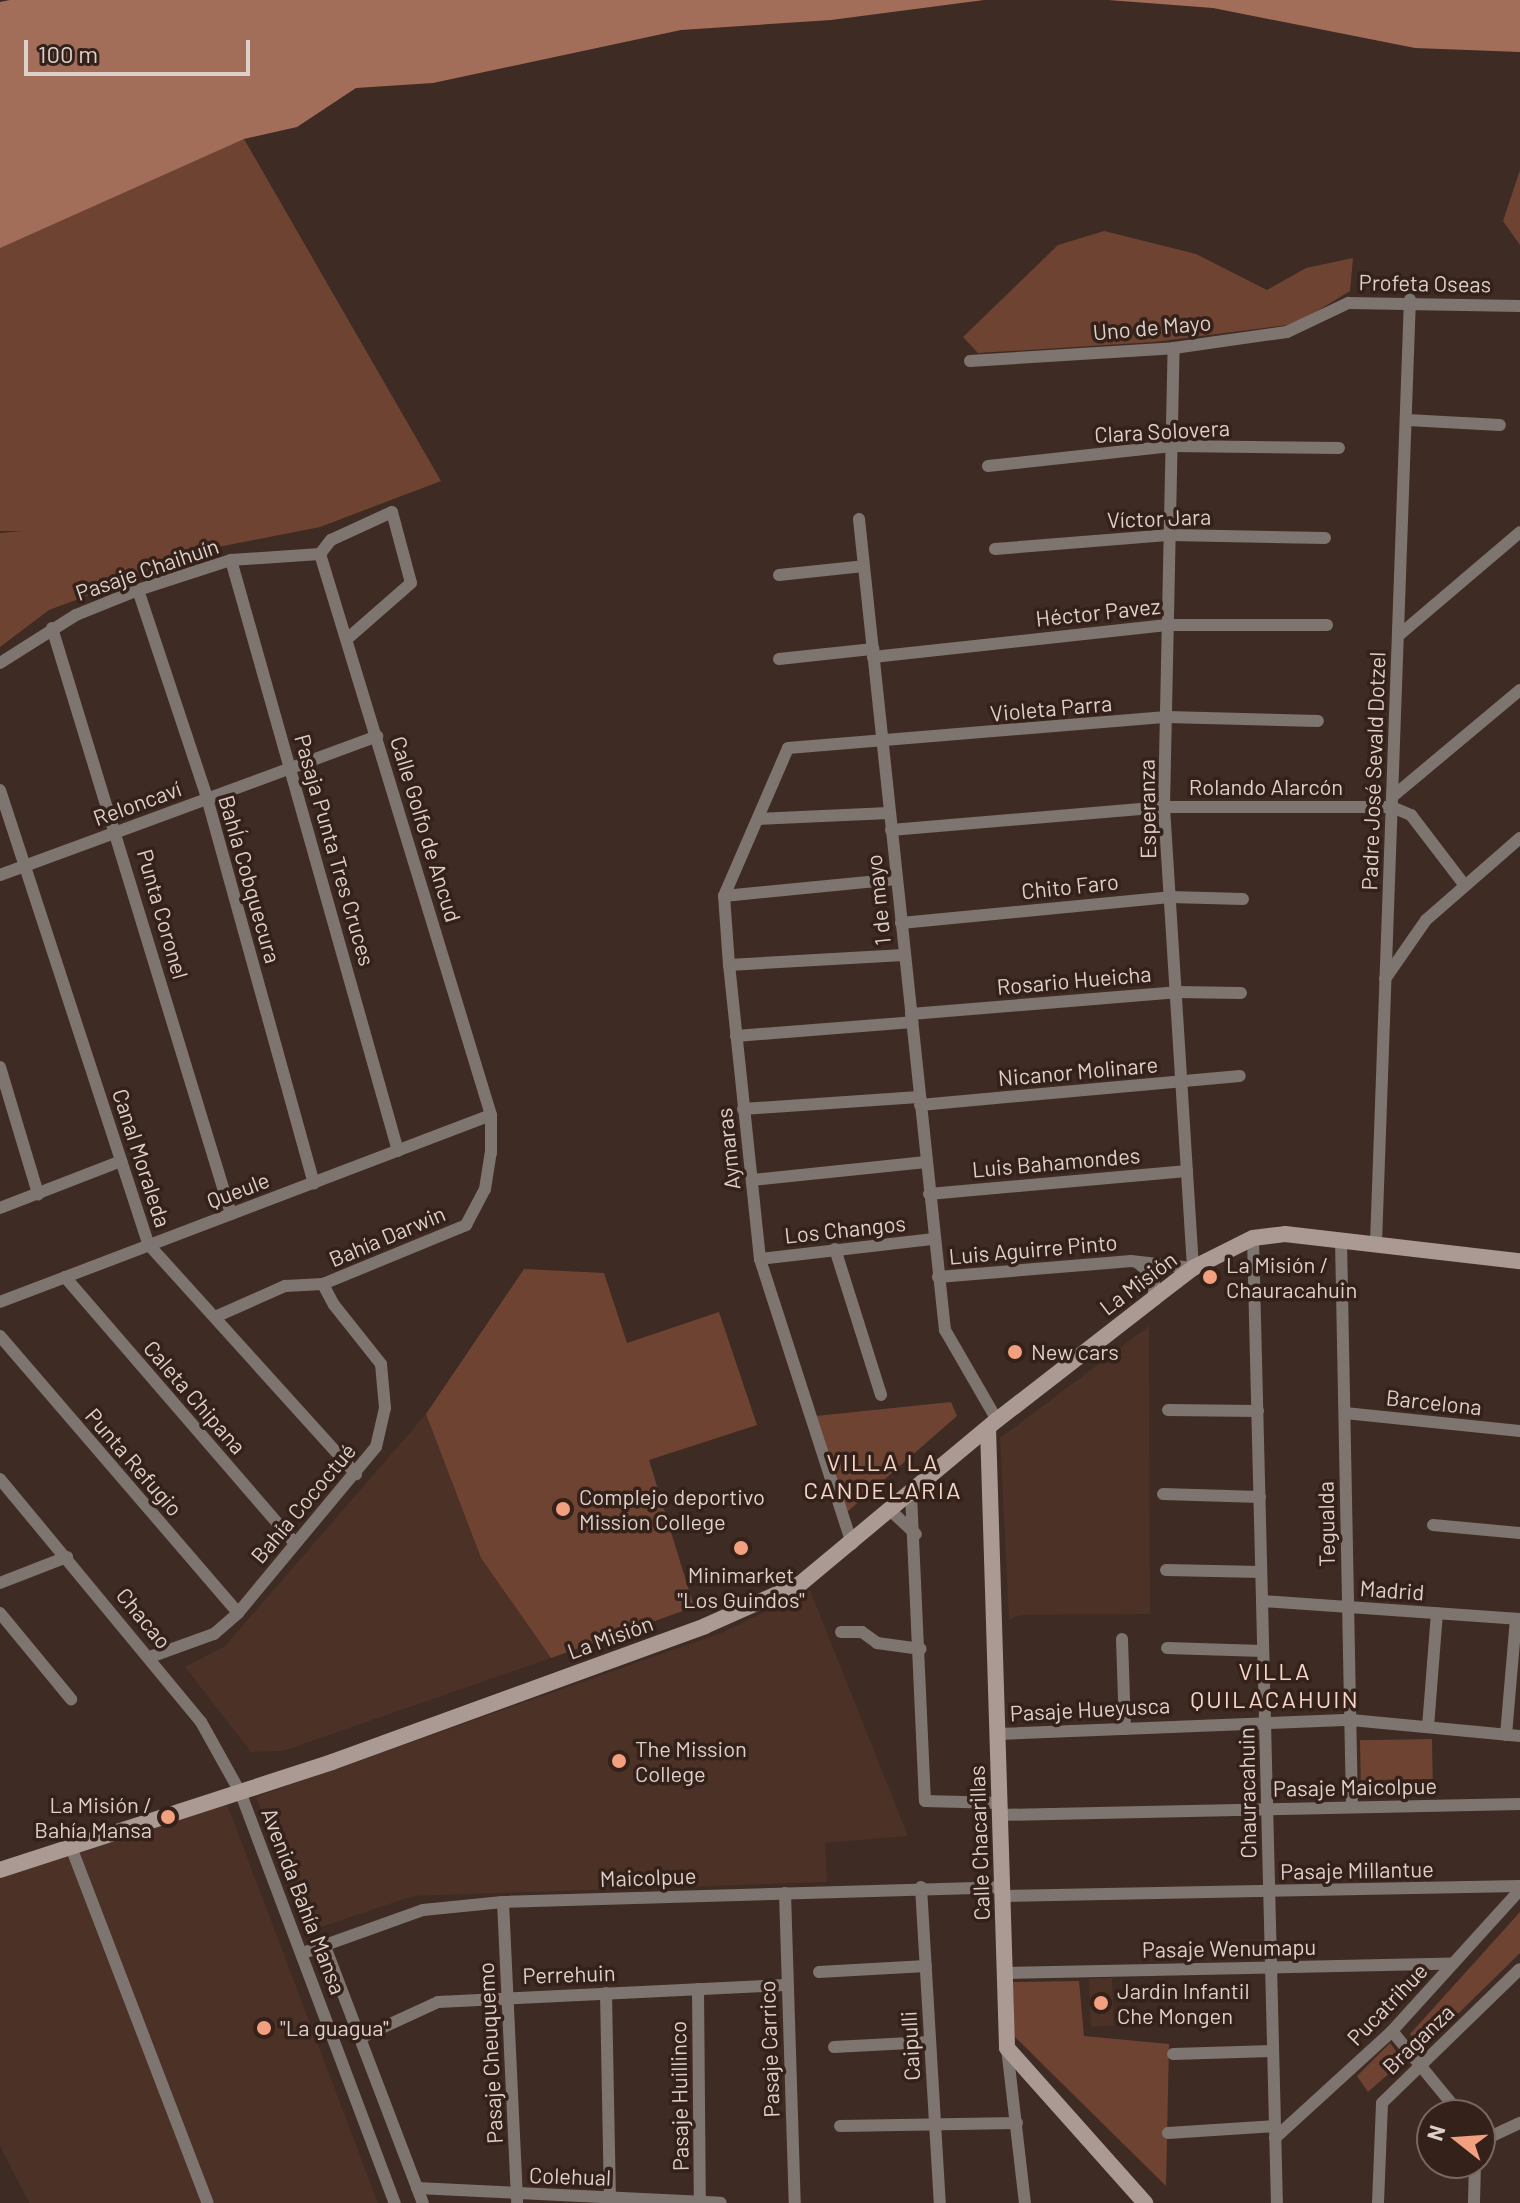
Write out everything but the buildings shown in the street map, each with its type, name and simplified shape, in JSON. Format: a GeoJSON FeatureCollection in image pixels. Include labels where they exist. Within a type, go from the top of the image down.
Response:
{"type":"FeatureCollection","features":[{"type":"Feature","properties":{"kind":"street","name":"Profeta Oseas"},"geometry":{"type":"LineString","coordinates":[[1331,309],[1348,303],[1410,300],[1520,306]]}},
{"type":"Feature","properties":{"kind":"street","name":"Padre José Sevald Dotzel"},"geometry":{"type":"LineString","coordinates":[[1376,1243],[1410,300]]}},
{"type":"Feature","properties":{"kind":"street","name":"Uno de Mayo"},"geometry":{"type":"LineString","coordinates":[[970,361],[1174,348],[1287,332],[1331,309]]}},
{"type":"Feature","properties":{"kind":"street","name":"Esperanza"},"geometry":{"type":"LineString","coordinates":[[1174,348],[1164,807],[1193,1268]]}},
{"type":"Feature","properties":{"kind":"street"},"geometry":{"type":"LineString","coordinates":[[1407,420],[1500,425]]}},
{"type":"Feature","properties":{"kind":"street","name":"Clara Solovera"},"geometry":{"type":"LineString","coordinates":[[988,466],[1172,446],[1339,448]]}},
{"type":"Feature","properties":{"kind":"street"},"geometry":{"type":"LineString","coordinates":[[320,554],[331,540],[392,512],[411,583],[347,639]]}},
{"type":"Feature","properties":{"kind":"street","name":"1 de mayo"},"geometry":{"type":"LineString","coordinates":[[859,519],[945,1330],[992,1424]]}},
{"type":"Feature","properties":{"kind":"street"},"geometry":{"type":"LineString","coordinates":[[1398,636],[1520,532]]}},
{"type":"Feature","properties":{"kind":"street","name":"Víctor Jara"},"geometry":{"type":"LineString","coordinates":[[995,549],[1170,535],[1325,538]]}},
{"type":"Feature","properties":{"kind":"street","name":"Pasaje Chaihuín"},"geometry":{"type":"LineString","coordinates":[[0,663],[52,628],[138,590],[231,560],[320,554]]}},
{"type":"Feature","properties":{"kind":"street","name":"Calle Golfo de Ancud"},"geometry":{"type":"LineString","coordinates":[[320,554],[491,1115]]}},
{"type":"Feature","properties":{"kind":"street","name":"Pasaja Punta Tres Cruces"},"geometry":{"type":"LineString","coordinates":[[231,560],[292,767],[398,1151]]}},
{"type":"Feature","properties":{"kind":"street"},"geometry":{"type":"LineString","coordinates":[[779,575],[864,566]]}},
{"type":"Feature","properties":{"kind":"street","name":"BahÍa Cobquecura"},"geometry":{"type":"LineString","coordinates":[[138,590],[207,798],[314,1183]]}},
{"type":"Feature","properties":{"kind":"street","name":"Héctor Pavez"},"geometry":{"type":"LineString","coordinates":[[779,659],[1169,625],[1327,625]]}},
{"type":"Feature","properties":{"kind":"street","name":"Punta Coronel"},"geometry":{"type":"LineString","coordinates":[[52,628],[118,831],[231,1214]]}},
{"type":"Feature","properties":{"kind":"street"},"geometry":{"type":"LineString","coordinates":[[1463,883],[1411,815],[1392,802],[1520,690]]}},
{"type":"Feature","properties":{"kind":"street","name":"Violeta Parra"},"geometry":{"type":"LineString","coordinates":[[788,748],[882,743],[1167,717],[1318,721]]}},
{"type":"Feature","properties":{"kind":"street","name":"Reloncaví"},"geometry":{"type":"LineString","coordinates":[[0,875],[377,736]]}},
{"type":"Feature","properties":{"kind":"street","name":"Aymaras"},"geometry":{"type":"LineString","coordinates":[[788,748],[724,896],[729,965],[760,1259],[852,1544]]}},
{"type":"Feature","properties":{"kind":"street","name":"Canal Moraleda"},"geometry":{"type":"LineString","coordinates":[[0,790],[149,1245],[356,1474]]}},
{"type":"Feature","properties":{"kind":"street","name":"Rolando Alarcón"},"geometry":{"type":"LineString","coordinates":[[891,830],[1164,807],[1392,802]]}},
{"type":"Feature","properties":{"kind":"street"},"geometry":{"type":"LineString","coordinates":[[759,819],[889,813]]}},
{"type":"Feature","properties":{"kind":"street"},"geometry":{"type":"LineString","coordinates":[[1385,979],[1426,920],[1463,883],[1520,838]]}},
{"type":"Feature","properties":{"kind":"street"},"geometry":{"type":"LineString","coordinates":[[724,896],[896,879]]}},
{"type":"Feature","properties":{"kind":"street","name":"Chito Faro"},"geometry":{"type":"LineString","coordinates":[[901,923],[1170,897],[1243,899]]}},
{"type":"Feature","properties":{"kind":"street"},"geometry":{"type":"LineString","coordinates":[[729,965],[904,955]]}},
{"type":"Feature","properties":{"kind":"street","name":"Rosario Hueicha"},"geometry":{"type":"LineString","coordinates":[[736,1036],[1176,992],[1241,993]]}},
{"type":"Feature","properties":{"kind":"street"},"geometry":{"type":"LineString","coordinates":[[0,1067],[38,1194]]}},
{"type":"Feature","properties":{"kind":"street","name":"Nicanor Molinare"},"geometry":{"type":"LineString","coordinates":[[743,1109],[920,1101],[1240,1076]]}},
{"type":"Feature","properties":{"kind":"street","name":"Queule"},"geometry":{"type":"LineString","coordinates":[[0,1302],[491,1115]]}},
{"type":"Feature","properties":{"kind":"street","name":"Bahía Darwin"},"geometry":{"type":"LineString","coordinates":[[215,1317],[285,1286],[323,1284],[466,1225],[485,1189],[491,1115]]}},
{"type":"Feature","properties":{"kind":"street"},"geometry":{"type":"LineString","coordinates":[[0,1208],[121,1161]]}},
{"type":"Feature","properties":{"kind":"street"},"geometry":{"type":"LineString","coordinates":[[752,1180],[926,1162]]}},
{"type":"Feature","properties":{"kind":"street","name":"Luis Bahamondes"},"geometry":{"type":"LineString","coordinates":[[929,1194],[1187,1171]]}},
{"type":"Feature","properties":{"kind":"street","name":"La Misión"},"geometry":{"type":"LineString","coordinates":[[0,1870],[241,1794],[705,1626],[800,1584],[852,1544],[992,1424],[1193,1268],[1253,1238],[1285,1234],[1520,1261]]}},
{"type":"Feature","properties":{"kind":"street","name":"Chauracahuin"},"geometry":{"type":"LineString","coordinates":[[1253,1238],[1277,2203]]}},
{"type":"Feature","properties":{"kind":"street","name":"Los Changos"},"geometry":{"type":"LineString","coordinates":[[760,1259],[934,1239]]}},
{"type":"Feature","properties":{"kind":"street","name":"Tegualda"},"geometry":{"type":"LineString","coordinates":[[1341,1240],[1352,1807]]}},
{"type":"Feature","properties":{"kind":"street"},"geometry":{"type":"LineString","coordinates":[[835,1249],[881,1395]]}},
{"type":"Feature","properties":{"kind":"street","name":"Luis Aguirre Pinto"},"geometry":{"type":"LineString","coordinates":[[938,1277],[1131,1261],[1193,1268]]}},
{"type":"Feature","properties":{"kind":"street","name":"Luis Aguirre Pinto"},"geometry":{"type":"LineString","coordinates":[[1131,1261],[1151,1271],[1154,1298]]}},
{"type":"Feature","properties":{"kind":"street","name":"Caleta Chipana"},"geometry":{"type":"LineString","coordinates":[[65,1277],[295,1543]]}},
{"type":"Feature","properties":{"kind":"street","name":"Bahía Cococtué"},"geometry":{"type":"LineString","coordinates":[[150,1657],[214,1634],[238,1613],[376,1447],[386,1386],[381,1364],[334,1305],[323,1284]]}},
{"type":"Feature","properties":{"kind":"street","name":"Punta Refugio"},"geometry":{"type":"LineString","coordinates":[[0,1336],[238,1613]]}},
{"type":"Feature","properties":{"kind":"street"},"geometry":{"type":"LineString","coordinates":[[1168,1410],[1258,1411]]}},
{"type":"Feature","properties":{"kind":"street","name":"Barcelona"},"geometry":{"type":"LineString","coordinates":[[1345,1413],[1520,1431]]}},
{"type":"Feature","properties":{"kind":"street","name":"Calle Chacarillas"},"geometry":{"type":"LineString","coordinates":[[992,1424],[997,1734],[1007,2048]]}},
{"type":"Feature","properties":{"kind":"street","name":"Chacao"},"geometry":{"type":"LineString","coordinates":[[2,1485],[67,1557],[201,1722],[241,1794]]}},
{"type":"Feature","properties":{"kind":"street"},"geometry":{"type":"LineString","coordinates":[[911,1494],[916,1534],[925,1801],[1000,1809]]}},
{"type":"Feature","properties":{"kind":"street"},"geometry":{"type":"LineString","coordinates":[[1163,1494],[1260,1497]]}},
{"type":"Feature","properties":{"kind":"street"},"geometry":{"type":"LineString","coordinates":[[891,1511],[916,1534]]}},
{"type":"Feature","properties":{"kind":"street"},"geometry":{"type":"LineString","coordinates":[[1433,1525],[1520,1533]]}},
{"type":"Feature","properties":{"kind":"street"},"geometry":{"type":"LineString","coordinates":[[0,1583],[67,1557]]}},
{"type":"Feature","properties":{"kind":"street"},"geometry":{"type":"LineString","coordinates":[[1166,1570],[1261,1572]]}},
{"type":"Feature","properties":{"kind":"street","name":"Madrid"},"geometry":{"type":"LineString","coordinates":[[1262,1601],[1518,1619]]}},
{"type":"Feature","properties":{"kind":"street"},"geometry":{"type":"LineString","coordinates":[[0,1613],[71,1699]]}},
{"type":"Feature","properties":{"kind":"street"},"geometry":{"type":"LineString","coordinates":[[1428,1727],[1437,1613]]}},
{"type":"Feature","properties":{"kind":"street"},"geometry":{"type":"LineString","coordinates":[[1506,1735],[1518,1619]]}},
{"type":"Feature","properties":{"kind":"street"},"geometry":{"type":"LineString","coordinates":[[841,1632],[921,1649]]}},
{"type":"Feature","properties":{"kind":"street"},"geometry":{"type":"LineString","coordinates":[[1122,1639],[1125,1729]]}},
{"type":"Feature","properties":{"kind":"street"},"geometry":{"type":"LineString","coordinates":[[1167,1648],[1263,1651]]}},
{"type":"Feature","properties":{"kind":"street","name":"Pasaje Hueyusca"},"geometry":{"type":"LineString","coordinates":[[997,1734],[1265,1720],[1351,1720],[1520,1736]]}},
{"type":"Feature","properties":{"kind":"street","name":"Avenida Bahía Mansa"},"geometry":{"type":"LineString","coordinates":[[241,1794],[395,2203]]}},
{"type":"Feature","properties":{"kind":"street","name":"Pasaje Maicolpue"},"geometry":{"type":"LineString","coordinates":[[1000,1809],[1267,1809],[1520,1804]]}},
{"type":"Feature","properties":{"kind":"street"},"geometry":{"type":"LineString","coordinates":[[71,1847],[208,2203]]}},
{"type":"Feature","properties":{"kind":"street","name":"Maicolpue"},"geometry":{"type":"LineString","coordinates":[[303,1953],[423,1910],[503,1902],[921,1887],[1002,1892]]}},
{"type":"Feature","properties":{"kind":"street","name":"Caipulli"},"geometry":{"type":"LineString","coordinates":[[921,1887],[940,2203]]}},
{"type":"Feature","properties":{"kind":"street","name":"Pasaje Millantue"},"geometry":{"type":"LineString","coordinates":[[1002,1892],[1520,1888]]}},
{"type":"Feature","properties":{"kind":"street","name":"Pucatrihue"},"geometry":{"type":"LineString","coordinates":[[1275,2132],[1392,2031],[1520,1888]]}},
{"type":"Feature","properties":{"kind":"street","name":"Pasaje Carrico"},"geometry":{"type":"LineString","coordinates":[[785,1893],[795,2203]]}},
{"type":"Feature","properties":{"kind":"street","name":"Pasaje Cheuquemo"},"geometry":{"type":"LineString","coordinates":[[503,1902],[517,2199]]}},
{"type":"Feature","properties":{"kind":"street","name":"Avenida Bahía Mansa"},"geometry":{"type":"LineString","coordinates":[[324,1944],[423,2203]]}},
{"type":"Feature","properties":{"kind":"street","name":"Pasaje Wenumapu"},"geometry":{"type":"LineString","coordinates":[[1005,1973],[1453,1964]]}},
{"type":"Feature","properties":{"kind":"street"},"geometry":{"type":"LineString","coordinates":[[819,1972],[926,1966]]}},
{"type":"Feature","properties":{"kind":"street","name":"Braganza"},"geometry":{"type":"LineString","coordinates":[[1378,2203],[1382,2103],[1520,1969]]}},
{"type":"Feature","properties":{"kind":"street","name":"Perrehuin"},"geometry":{"type":"LineString","coordinates":[[362,2037],[438,2002],[786,1985]]}},
{"type":"Feature","properties":{"kind":"street","name":"Pasaje Huillinco"},"geometry":{"type":"LineString","coordinates":[[698,1989],[700,2202]]}},
{"type":"Feature","properties":{"kind":"street"},"geometry":{"type":"LineString","coordinates":[[606,1993],[610,2198]]}},
{"type":"Feature","properties":{"kind":"street"},"geometry":{"type":"LineString","coordinates":[[1392,2031],[1417,2066],[1447,2099]]}},
{"type":"Feature","properties":{"kind":"street"},"geometry":{"type":"LineString","coordinates":[[834,2047],[929,2042]]}},
{"type":"Feature","properties":{"kind":"street"},"geometry":{"type":"LineString","coordinates":[[1007,2048],[1025,2203]]}},
{"type":"Feature","properties":{"kind":"street"},"geometry":{"type":"LineString","coordinates":[[1007,2048],[1132,2196],[1145,2203]]}},
{"type":"Feature","properties":{"kind":"street"},"geometry":{"type":"LineString","coordinates":[[1173,2054],[1273,2051]]}},
{"type":"Feature","properties":{"kind":"street"},"geometry":{"type":"LineString","coordinates":[[840,2126],[1017,2123]]}},
{"type":"Feature","properties":{"kind":"street"},"geometry":{"type":"LineString","coordinates":[[1496,2134],[1520,2123]]}},
{"type":"Feature","properties":{"kind":"street"},"geometry":{"type":"LineString","coordinates":[[1168,2133],[1275,2132]]}},
{"type":"Feature","properties":{"kind":"street"},"geometry":{"type":"LineString","coordinates":[[1474,2203],[1475,2179]]}},
{"type":"Feature","properties":{"kind":"street","name":"Colehual"},"geometry":{"type":"LineString","coordinates":[[417,2188],[517,2199],[610,2198],[721,2203]]}},
{"type":"Feature","properties":{"kind":"shaded area"},"geometry":{"type":"Polygon","coordinates":[[[984,0],[831,20],[681,30],[433,83],[356,88],[297,127],[244,139],[0,248],[0,2],[984,0]]]}},
{"type":"Feature","properties":{"kind":"shaded area"},"geometry":{"type":"Polygon","coordinates":[[[1108,0],[1520,0],[1520,52],[1415,48],[1213,8],[1108,0]]]}},
{"type":"Feature","properties":{"kind":"shaded area"},"geometry":{"type":"Polygon","coordinates":[[[244,139],[441,481],[320,527],[218,547],[49,610],[0,647],[0,533],[23,531],[0,531],[0,238],[244,139]]]}},
{"type":"Feature","properties":{"kind":"shaded area"},"geometry":{"type":"Polygon","coordinates":[[[1520,170],[1520,245],[1503,221],[1520,170]]]}},
{"type":"Feature","properties":{"kind":"shaded area"},"geometry":{"type":"Polygon","coordinates":[[[1104,231],[1196,254],[1267,290],[1306,268],[1353,258],[1350,291],[1296,324],[1154,342],[978,353],[963,337],[1058,245],[1104,231]]]}},
{"type":"Feature","properties":{"kind":"shaded area","name":"Complejo deportivo Mission College"},"geometry":{"type":"Polygon","coordinates":[[[524,1269],[604,1273],[627,1343],[719,1312],[757,1425],[649,1460],[694,1607],[551,1658],[481,1558],[426,1414],[524,1269]]]}},
{"type":"Feature","properties":{"kind":"shaded area"},"geometry":{"type":"Polygon","coordinates":[[[1149,1326],[1150,1614],[1019,1615],[1009,1620],[1000,1438],[1149,1326]]]}},
{"type":"Feature","properties":{"kind":"shaded area"},"geometry":{"type":"Polygon","coordinates":[[[951,1402],[957,1416],[847,1512],[816,1416],[951,1402]]]}},
{"type":"Feature","properties":{"kind":"shaded area"},"geometry":{"type":"Polygon","coordinates":[[[426,1414],[481,1558],[551,1658],[283,1751],[251,1752],[185,1667],[225,1646],[426,1414]]]}},
{"type":"Feature","properties":{"kind":"shaded area","name":"The Mission College"},"geometry":{"type":"Polygon","coordinates":[[[810,1590],[908,1836],[825,1843],[827,1882],[413,1896],[309,1931],[256,1797],[721,1633],[810,1590]]]}},
{"type":"Feature","properties":{"kind":"shaded area"},"geometry":{"type":"Polygon","coordinates":[[[1432,1739],[1433,1779],[1361,1780],[1360,1740],[1432,1739]]]}},
{"type":"Feature","properties":{"kind":"shaded area"},"geometry":{"type":"Polygon","coordinates":[[[227,1804],[378,2203],[29,2203],[0,2146],[0,1876],[227,1804]]]}},
{"type":"Feature","properties":{"kind":"shaded area"},"geometry":{"type":"Polygon","coordinates":[[[1520,1912],[1520,1953],[1419,2052],[1410,2034],[1520,1912]]]}},
{"type":"Feature","properties":{"kind":"shaded area","name":"Jardin Infantil Che Mongen"},"geometry":{"type":"Polygon","coordinates":[[[1112,1978],[1114,2026],[1091,2027],[1089,1979],[1112,1978]]]}},
{"type":"Feature","properties":{"kind":"shaded area"},"geometry":{"type":"Polygon","coordinates":[[[1079,1981],[1084,2036],[1169,2044],[1166,2186],[1014,2036],[1013,1982],[1079,1981]]]}},
{"type":"Feature","properties":{"kind":"shaded area"},"geometry":{"type":"Polygon","coordinates":[[[1390,2043],[1403,2061],[1368,2092],[1357,2076],[1390,2043]]]}},
{"type":"Feature","properties":{"kind":"place","name":"La Misión / Chauracahuin"},"geometry":{"type":"Point","coordinates":[1210,1277]}},
{"type":"Feature","properties":{"kind":"place","name":"New cars"},"geometry":{"type":"Point","coordinates":[1015,1352]}},
{"type":"Feature","properties":{"kind":"place","name":"Complejo deportivo Mission College"},"geometry":{"type":"Point","coordinates":[563,1509]}},
{"type":"Feature","properties":{"kind":"place","name":"Minimarket \"Los Guindos\""},"geometry":{"type":"Point","coordinates":[741,1548]}},
{"type":"Feature","properties":{"kind":"place","name":"The Mission College"},"geometry":{"type":"Point","coordinates":[619,1761]}},
{"type":"Feature","properties":{"kind":"place","name":"La Misión / Bahía Mansa"},"geometry":{"type":"Point","coordinates":[168,1817]}},
{"type":"Feature","properties":{"kind":"place","name":"Jardin Infantil Che Mongen"},"geometry":{"type":"Point","coordinates":[1101,2003]}},
{"type":"Feature","properties":{"kind":"place","name":"\"La guagua\""},"geometry":{"type":"Point","coordinates":[264,2028]}},
{"type":"Feature","properties":{"kind":"district","name":"VILLA LA CANDELARIA"},"geometry":{"type":"Point","coordinates":[883,1476]}},
{"type":"Feature","properties":{"kind":"district","name":"VILLA QUILACAHUIN"},"geometry":{"type":"Point","coordinates":[1275,1685]}}]}
